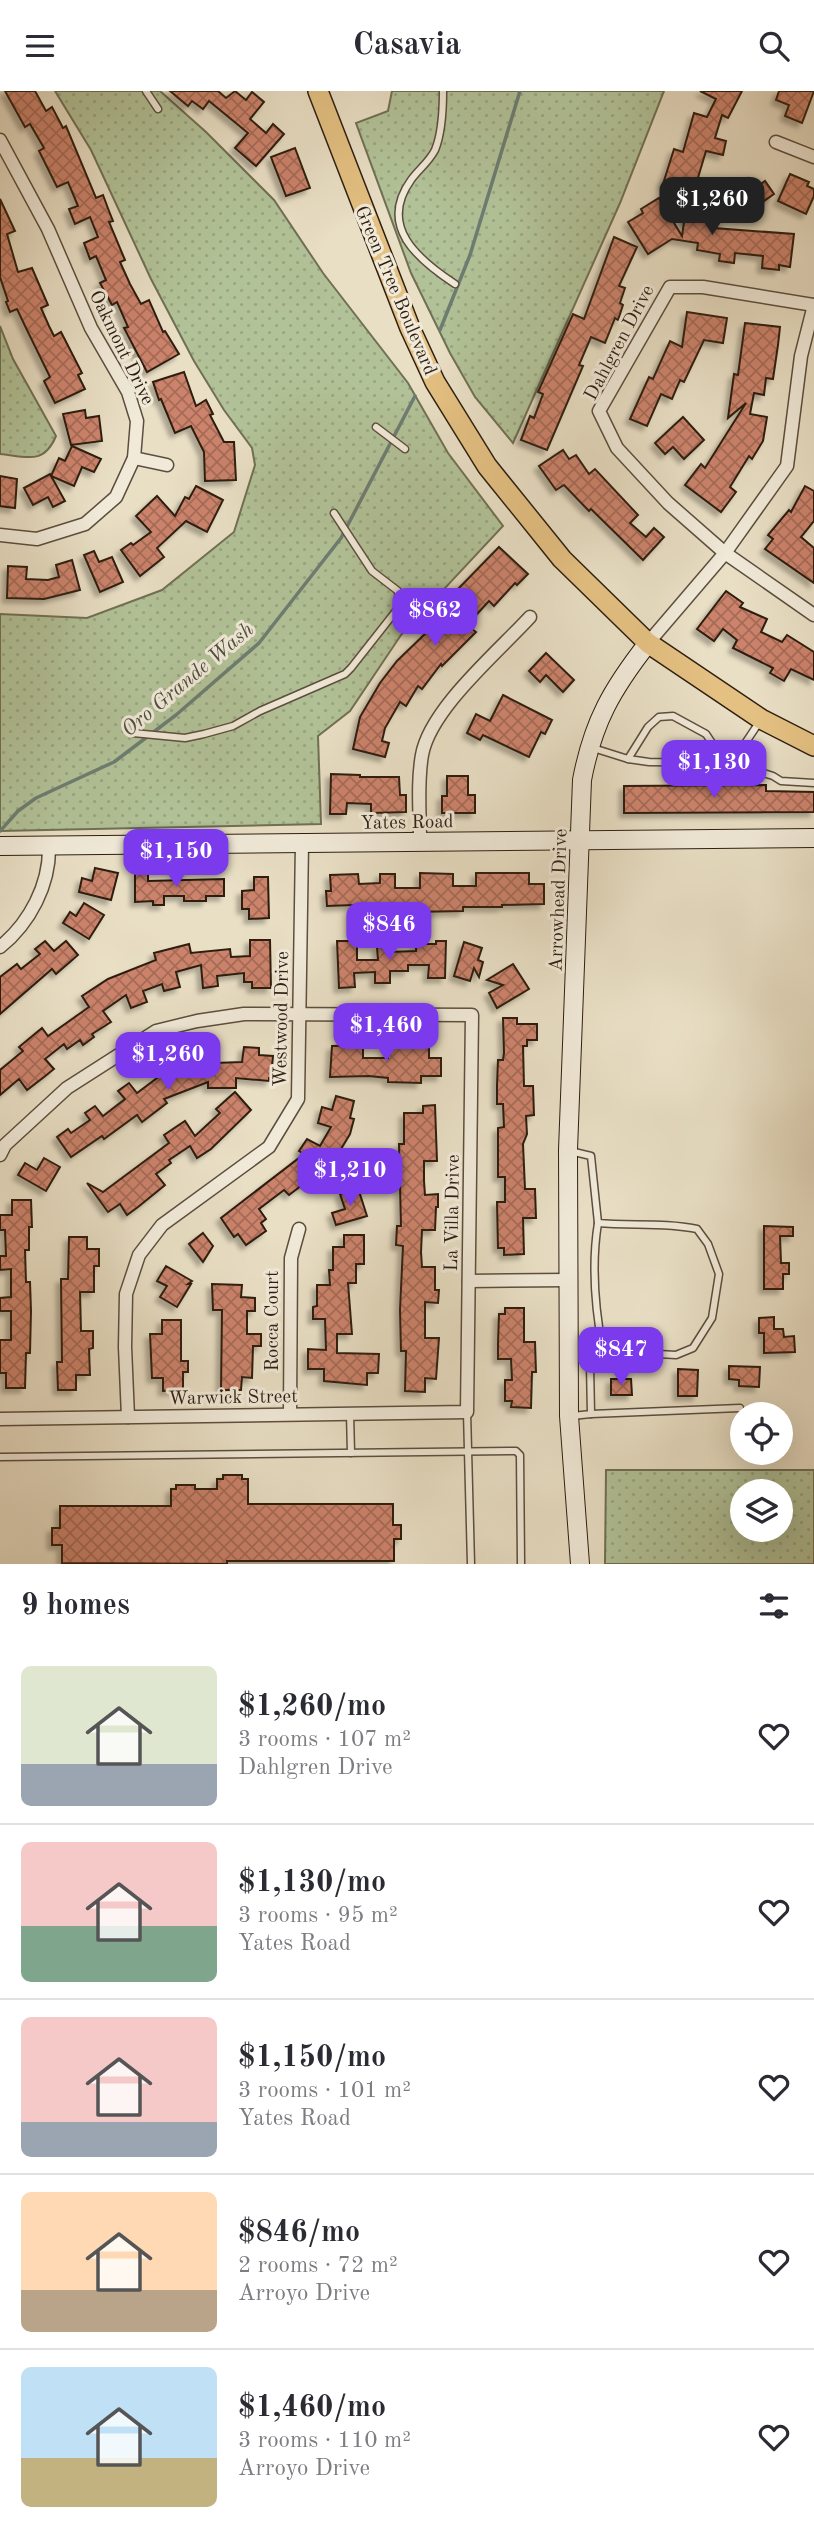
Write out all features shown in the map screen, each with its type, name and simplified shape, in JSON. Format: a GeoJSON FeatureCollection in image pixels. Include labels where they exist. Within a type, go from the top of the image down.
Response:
{"type":"FeatureCollection","features":[{"type":"Feature","properties":{"kind":"main road","name":"Green Tree Boulevard"},"geometry":{"type":"LineString","coordinates":[[318,91],[410,328],[444,397],[487,466],[562,559],[648,643],[761,719],[814,746]]}},
{"type":"Feature","properties":{"kind":"main road","name":"Arrowhead Drive"},"geometry":{"type":"LineString","coordinates":[[580,1564],[569,1416],[568,1150],[582,780],[588,746],[610,695],[648,643]]}},
{"type":"Feature","properties":{"kind":"main road","name":"Yates Road"},"geometry":{"type":"LineString","coordinates":[[0,846],[814,838]]}},
{"type":"Feature","properties":{"kind":"street"},"geometry":{"type":"LineString","coordinates":[[776,142],[814,157]]}},
{"type":"Feature","properties":{"kind":"street","name":"Oakmont Drive"},"geometry":{"type":"LineString","coordinates":[[0,535],[37,539],[85,524],[116,497],[134,458],[137,421],[128,392],[91,328],[48,229],[1,143]]}},
{"type":"Feature","properties":{"kind":"street","name":"Dahlgren Drive"},"geometry":{"type":"LineString","coordinates":[[725,553],[668,503],[617,448],[599,411],[670,286],[703,287],[814,305]]}},
{"type":"Feature","properties":{"kind":"street","name":"Arrowhead Drive"},"geometry":{"type":"LineString","coordinates":[[648,643],[725,553],[787,466],[802,356],[814,305]]}},
{"type":"Feature","properties":{"kind":"street"},"geometry":{"type":"LineString","coordinates":[[134,458],[167,465]]}},
{"type":"Feature","properties":{"kind":"street"},"geometry":{"type":"LineString","coordinates":[[725,553],[814,615]]}},
{"type":"Feature","properties":{"kind":"street"},"geometry":{"type":"LineString","coordinates":[[420,841],[420,770],[427,736],[435,721],[459,692],[530,617]]}},
{"type":"Feature","properties":{"kind":"street","name":"Westwood Drive"},"geometry":{"type":"LineString","coordinates":[[128,1417],[126,1294],[139,1255],[162,1225],[269,1147],[298,1099],[302,843]]}},
{"type":"Feature","properties":{"kind":"street"},"geometry":{"type":"LineString","coordinates":[[0,947],[34,908],[49,864],[49,846]]}},
{"type":"Feature","properties":{"kind":"street"},"geometry":{"type":"LineString","coordinates":[[0,1155],[5,1145],[67,1087],[156,1031],[244,1014],[300,1014]]}},
{"type":"Feature","properties":{"kind":"street","name":"La Villa Drive"},"geometry":{"type":"LineString","coordinates":[[300,1014],[472,1015],[467,1412]]}},
{"type":"Feature","properties":{"kind":"street","name":"Rocca Court"},"geometry":{"type":"LineString","coordinates":[[290,1414],[291,1258],[299,1229]]}},
{"type":"Feature","properties":{"kind":"street"},"geometry":{"type":"LineString","coordinates":[[469,1281],[569,1280]]}},
{"type":"Feature","properties":{"kind":"street","name":"Warwick Street"},"geometry":{"type":"LineString","coordinates":[[0,1419],[467,1412]]}},
{"type":"Feature","properties":{"kind":"lane"},"geometry":{"type":"LineString","coordinates":[[146,91],[158,109]]}},
{"type":"Feature","properties":{"kind":"lane"},"geometry":{"type":"LineString","coordinates":[[443,91],[442,115],[435,150],[406,189],[400,207],[399,224],[404,239],[413,249],[455,284]]}},
{"type":"Feature","properties":{"kind":"lane"},"geometry":{"type":"LineString","coordinates":[[376,427],[405,449]]}},
{"type":"Feature","properties":{"kind":"lane"},"geometry":{"type":"LineString","coordinates":[[134,733],[185,738],[233,726],[260,711],[345,674],[351,668],[399,607],[400,599],[398,591],[372,571],[351,535],[334,513]]}},
{"type":"Feature","properties":{"kind":"lane"},"geometry":{"type":"LineString","coordinates":[[628,759],[648,727],[659,717],[673,716],[706,734],[712,743],[712,764]]}},
{"type":"Feature","properties":{"kind":"lane"},"geometry":{"type":"LineString","coordinates":[[732,763],[761,719]]}},
{"type":"Feature","properties":{"kind":"lane"},"geometry":{"type":"LineString","coordinates":[[588,746],[628,759],[649,762],[732,763],[774,776],[781,781],[814,783]]}},
{"type":"Feature","properties":{"kind":"lane"},"geometry":{"type":"LineString","coordinates":[[568,1150],[591,1156],[598,1223],[594,1247],[596,1314],[603,1351]]}},
{"type":"Feature","properties":{"kind":"lane"},"geometry":{"type":"LineString","coordinates":[[590,1414],[590,1365],[593,1353],[603,1351],[676,1355],[693,1348],[712,1318],[719,1274],[708,1244],[697,1229],[680,1225],[598,1223]]}},
{"type":"Feature","properties":{"kind":"lane"},"geometry":{"type":"LineString","coordinates":[[569,1416],[730,1408]]}},
{"type":"Feature","properties":{"kind":"lane"},"geometry":{"type":"LineString","coordinates":[[467,1412],[471,1564]]}},
{"type":"Feature","properties":{"kind":"lane"},"geometry":{"type":"LineString","coordinates":[[350,1413],[351,1453]]}},
{"type":"Feature","properties":{"kind":"lane"},"geometry":{"type":"LineString","coordinates":[[0,1457],[518,1452],[520,1564]]}},
{"type":"Feature","properties":{"kind":"green space"},"geometry":{"type":"Polygon","coordinates":[[[55,91],[160,91],[206,132],[274,200],[323,273],[408,383],[448,453],[503,526],[401,635],[350,711],[318,736],[321,824],[0,831],[0,614],[87,618],[162,590],[234,532],[255,465],[252,448],[224,410],[194,361],[151,279],[91,150],[55,91]]]}},
{"type":"Feature","properties":{"kind":"green space"},"geometry":{"type":"Polygon","coordinates":[[[392,91],[664,91],[620,203],[513,443],[475,397],[450,353],[411,273],[356,123],[388,111],[392,91]]]}},
{"type":"Feature","properties":{"kind":"green space"},"geometry":{"type":"Polygon","coordinates":[[[0,326],[13,359],[56,436],[46,451],[34,457],[0,454],[0,326]]]}},
{"type":"Feature","properties":{"kind":"green space"},"geometry":{"type":"Polygon","coordinates":[[[606,1470],[814,1470],[814,1564],[605,1564],[606,1470]]]}},
{"type":"Feature","properties":{"kind":"building"},"geometry":{"type":"Polygon","coordinates":[[[5,91],[35,91],[46,111],[52,107],[63,128],[66,126],[96,198],[103,195],[113,221],[109,222],[125,260],[120,262],[130,284],[141,304],[149,300],[163,332],[165,331],[179,354],[147,372],[124,328],[128,327],[117,302],[112,305],[100,283],[106,280],[96,256],[90,259],[84,243],[98,237],[90,217],[75,224],[69,209],[78,206],[68,182],[57,187],[39,151],[44,148],[30,124],[25,127],[5,91]]]}},
{"type":"Feature","properties":{"kind":"building"},"geometry":{"type":"Polygon","coordinates":[[[170,91],[218,91],[226,98],[235,91],[246,100],[252,92],[264,102],[250,119],[266,133],[273,124],[284,134],[256,166],[235,148],[248,133],[209,101],[203,109],[192,101],[188,106],[170,91]]]}},
{"type":"Feature","properties":{"kind":"building"},"geometry":{"type":"Polygon","coordinates":[[[700,91],[742,91],[728,118],[722,115],[715,138],[726,141],[723,155],[706,151],[697,181],[704,183],[700,196],[663,184],[674,149],[683,152],[694,113],[707,117],[716,99],[700,91]]]}},
{"type":"Feature","properties":{"kind":"building"},"geometry":{"type":"Polygon","coordinates":[[[779,91],[814,91],[802,123],[785,116],[789,105],[776,100],[779,91]]]}},
{"type":"Feature","properties":{"kind":"building"},"geometry":{"type":"Polygon","coordinates":[[[295,148],[310,188],[286,196],[271,157],[295,148]]]}},
{"type":"Feature","properties":{"kind":"building"},"geometry":{"type":"Polygon","coordinates":[[[790,174],[809,182],[807,186],[814,189],[814,196],[806,214],[778,201],[790,174]]]}},
{"type":"Feature","properties":{"kind":"building"},"geometry":{"type":"Polygon","coordinates":[[[748,178],[755,188],[765,181],[774,194],[744,215],[728,192],[748,178]]]}},
{"type":"Feature","properties":{"kind":"building"},"geometry":{"type":"Polygon","coordinates":[[[659,198],[682,236],[685,215],[703,218],[704,212],[716,214],[714,228],[794,234],[790,267],[779,265],[779,270],[762,268],[763,256],[735,253],[734,263],[719,261],[720,254],[697,250],[698,243],[672,239],[648,254],[628,222],[643,213],[641,209],[659,198]]]}},
{"type":"Feature","properties":{"kind":"building"},"geometry":{"type":"Polygon","coordinates":[[[0,199],[15,231],[7,234],[18,272],[32,268],[48,305],[41,308],[49,326],[54,336],[61,332],[82,373],[78,375],[85,389],[55,403],[44,381],[50,377],[17,309],[10,312],[6,302],[8,301],[0,277],[0,199]]]}},
{"type":"Feature","properties":{"kind":"building"},"geometry":{"type":"Polygon","coordinates":[[[614,237],[637,247],[619,286],[625,288],[618,320],[615,318],[605,343],[591,337],[579,365],[583,366],[547,450],[521,440],[530,416],[534,418],[543,394],[538,392],[573,314],[584,319],[614,237]]]}},
{"type":"Feature","properties":{"kind":"building"},"geometry":{"type":"Polygon","coordinates":[[[687,312],[727,318],[723,343],[704,340],[684,382],[680,380],[672,399],[661,394],[647,426],[630,419],[649,377],[653,379],[670,341],[682,347],[687,312]]]}},
{"type":"Feature","properties":{"kind":"building"},"geometry":{"type":"Polygon","coordinates":[[[745,323],[780,327],[778,345],[773,379],[766,378],[764,395],[754,393],[750,414],[767,417],[763,441],[752,459],[749,456],[730,487],[736,492],[721,512],[685,485],[701,464],[705,468],[746,403],[728,418],[734,374],[738,375],[745,323]]]}},
{"type":"Feature","properties":{"kind":"building"},"geometry":{"type":"Polygon","coordinates":[[[184,372],[196,406],[206,400],[213,414],[210,415],[224,442],[234,442],[236,480],[205,481],[204,452],[191,426],[175,433],[161,399],[159,400],[153,382],[184,372]]]}},
{"type":"Feature","properties":{"kind":"building"},"geometry":{"type":"Polygon","coordinates":[[[85,410],[86,418],[99,416],[102,441],[71,445],[63,414],[85,410]]]}},
{"type":"Feature","properties":{"kind":"building"},"geometry":{"type":"Polygon","coordinates":[[[683,417],[704,440],[684,459],[673,447],[665,454],[655,443],[683,417]]]}},
{"type":"Feature","properties":{"kind":"building"},"geometry":{"type":"Polygon","coordinates":[[[72,446],[101,459],[94,472],[82,467],[74,486],[51,476],[59,458],[65,461],[72,446]]]}},
{"type":"Feature","properties":{"kind":"building"},"geometry":{"type":"Polygon","coordinates":[[[563,450],[569,459],[576,455],[589,474],[595,469],[638,515],[630,523],[646,537],[654,528],[664,537],[643,560],[564,485],[556,490],[539,466],[563,450]]]}},
{"type":"Feature","properties":{"kind":"building"},"geometry":{"type":"Polygon","coordinates":[[[50,474],[65,501],[53,507],[48,497],[33,505],[24,488],[50,474]]]}},
{"type":"Feature","properties":{"kind":"building"},"geometry":{"type":"Polygon","coordinates":[[[0,476],[17,479],[15,508],[0,506],[0,476]]]}},
{"type":"Feature","properties":{"kind":"building"},"geometry":{"type":"Polygon","coordinates":[[[196,486],[223,500],[207,532],[186,521],[157,548],[164,557],[140,576],[121,550],[151,532],[136,516],[157,496],[175,516],[185,497],[189,499],[196,486]]]}},
{"type":"Feature","properties":{"kind":"building"},"geometry":{"type":"Polygon","coordinates":[[[805,486],[814,491],[814,521],[801,537],[814,548],[814,583],[765,549],[773,539],[768,535],[789,510],[791,512],[805,486]]]}},
{"type":"Feature","properties":{"kind":"building"},"geometry":{"type":"Polygon","coordinates":[[[499,547],[528,574],[517,585],[515,583],[494,606],[489,601],[467,625],[476,632],[442,666],[441,664],[422,689],[418,686],[406,706],[400,702],[385,728],[382,741],[389,743],[385,757],[353,749],[360,717],[380,683],[397,661],[429,630],[427,627],[461,594],[457,590],[499,547]]]}},
{"type":"Feature","properties":{"kind":"building"},"geometry":{"type":"Polygon","coordinates":[[[94,551],[99,562],[112,557],[123,582],[100,592],[84,555],[94,551]]]}},
{"type":"Feature","properties":{"kind":"building"},"geometry":{"type":"Polygon","coordinates":[[[72,560],[80,590],[44,599],[7,598],[8,566],[27,567],[26,579],[48,580],[59,577],[56,565],[72,560]]]}},
{"type":"Feature","properties":{"kind":"building"},"geometry":{"type":"Polygon","coordinates":[[[726,591],[743,603],[740,607],[767,619],[761,632],[782,642],[787,635],[814,652],[814,680],[791,669],[784,681],[770,673],[773,668],[733,648],[737,640],[723,629],[714,641],[697,629],[726,591]]]}},
{"type":"Feature","properties":{"kind":"building"},"geometry":{"type":"Polygon","coordinates":[[[546,653],[574,680],[563,692],[546,675],[540,682],[529,671],[546,653]]]}},
{"type":"Feature","properties":{"kind":"building"},"geometry":{"type":"Polygon","coordinates":[[[503,695],[552,720],[545,734],[541,732],[529,757],[483,735],[480,740],[467,733],[476,714],[490,721],[503,695]]]}},
{"type":"Feature","properties":{"kind":"building"},"geometry":{"type":"Polygon","coordinates":[[[331,774],[399,777],[400,795],[406,795],[406,812],[371,813],[371,804],[347,803],[346,814],[330,814],[331,774]]]}},
{"type":"Feature","properties":{"kind":"building"},"geometry":{"type":"Polygon","coordinates":[[[447,776],[468,776],[468,795],[475,795],[475,813],[442,813],[442,796],[447,796],[447,776]]]}},
{"type":"Feature","properties":{"kind":"building"},"geometry":{"type":"Polygon","coordinates":[[[766,785],[766,791],[814,792],[814,812],[624,813],[624,786],[766,785]]]}},
{"type":"Feature","properties":{"kind":"building"},"geometry":{"type":"Polygon","coordinates":[[[95,868],[118,873],[111,900],[79,892],[82,878],[92,881],[95,868]]]}},
{"type":"Feature","properties":{"kind":"building"},"geometry":{"type":"Polygon","coordinates":[[[420,873],[453,874],[453,886],[476,886],[476,873],[529,873],[529,884],[544,884],[544,904],[463,907],[463,911],[412,912],[412,916],[400,916],[401,908],[381,908],[381,904],[327,906],[326,891],[331,891],[330,875],[358,874],[359,884],[380,883],[380,874],[395,874],[395,888],[420,888],[420,873]]]}},
{"type":"Feature","properties":{"kind":"building"},"geometry":{"type":"Polygon","coordinates":[[[135,874],[148,874],[148,881],[224,879],[224,896],[206,896],[206,901],[184,901],[184,896],[164,896],[164,905],[153,905],[153,901],[135,902],[135,874]]]}},
{"type":"Feature","properties":{"kind":"building"},"geometry":{"type":"Polygon","coordinates":[[[254,877],[268,877],[269,918],[249,919],[249,909],[242,909],[242,891],[254,890],[254,877]]]}},
{"type":"Feature","properties":{"kind":"building"},"geometry":{"type":"Polygon","coordinates":[[[84,903],[104,915],[89,939],[63,923],[70,912],[76,916],[84,903]]]}},
{"type":"Feature","properties":{"kind":"building"},"geometry":{"type":"Polygon","coordinates":[[[250,940],[270,940],[271,988],[252,988],[252,982],[244,982],[244,973],[217,976],[218,986],[203,988],[201,965],[176,972],[180,987],[164,991],[162,984],[143,991],[147,1002],[131,1008],[126,995],[103,1011],[111,1022],[92,1034],[94,1037],[83,1045],[80,1040],[67,1049],[64,1044],[45,1059],[54,1069],[44,1077],[27,1090],[19,1079],[0,1095],[0,1070],[23,1051],[19,1047],[42,1028],[48,1036],[89,1007],[82,996],[108,979],[156,960],[154,953],[189,944],[191,953],[230,949],[231,957],[250,956],[250,940]]]}},
{"type":"Feature","properties":{"kind":"building"},"geometry":{"type":"Polygon","coordinates":[[[45,941],[54,951],[66,941],[78,955],[56,974],[52,969],[0,1014],[0,977],[17,964],[21,969],[40,954],[35,949],[45,941]]]}},
{"type":"Feature","properties":{"kind":"building"},"geometry":{"type":"Polygon","coordinates":[[[337,941],[357,941],[357,960],[378,960],[377,947],[389,946],[389,952],[416,951],[416,944],[446,941],[445,978],[428,978],[429,965],[408,965],[408,971],[390,971],[390,983],[375,983],[375,972],[354,973],[355,987],[339,988],[337,941]]]}},
{"type":"Feature","properties":{"kind":"building"},"geometry":{"type":"Polygon","coordinates":[[[464,942],[482,948],[478,960],[483,962],[479,977],[474,968],[470,981],[454,976],[464,942]]]}},
{"type":"Feature","properties":{"kind":"building"},"geometry":{"type":"Polygon","coordinates":[[[513,964],[529,989],[497,1008],[489,993],[503,985],[487,980],[513,964]]]}},
{"type":"Feature","properties":{"kind":"building"},"geometry":{"type":"Polygon","coordinates":[[[503,1018],[517,1018],[517,1024],[537,1024],[537,1040],[527,1040],[527,1046],[523,1046],[524,1086],[533,1086],[534,1115],[526,1116],[527,1134],[523,1144],[525,1189],[535,1189],[536,1218],[523,1218],[524,1254],[504,1255],[504,1248],[498,1248],[497,1202],[505,1202],[505,1177],[498,1177],[498,1128],[504,1127],[503,1104],[497,1104],[498,1060],[503,1060],[504,1053],[503,1018]]]}},
{"type":"Feature","properties":{"kind":"building"},"geometry":{"type":"Polygon","coordinates":[[[388,1044],[429,1045],[429,1058],[441,1058],[441,1076],[421,1076],[421,1083],[388,1082],[388,1078],[369,1076],[330,1077],[332,1046],[363,1045],[363,1058],[388,1058],[388,1044]]]}},
{"type":"Feature","properties":{"kind":"building"},"geometry":{"type":"Polygon","coordinates":[[[244,1047],[259,1048],[259,1055],[273,1056],[269,1081],[236,1078],[236,1088],[208,1088],[208,1082],[164,1099],[167,1103],[142,1122],[137,1115],[104,1139],[102,1136],[71,1157],[57,1137],[68,1129],[71,1133],[90,1120],[85,1113],[95,1106],[103,1116],[125,1099],[118,1091],[129,1083],[137,1093],[161,1073],[175,1067],[173,1062],[182,1059],[181,1054],[194,1049],[214,1049],[214,1063],[242,1062],[244,1047]]]}},
{"type":"Feature","properties":{"kind":"building"},"geometry":{"type":"Polygon","coordinates":[[[235,1092],[251,1110],[211,1149],[197,1158],[190,1146],[169,1160],[171,1163],[156,1174],[165,1185],[138,1207],[127,1215],[120,1204],[108,1212],[87,1183],[103,1192],[169,1143],[164,1135],[185,1121],[195,1136],[220,1113],[216,1109],[235,1092]]]}},
{"type":"Feature","properties":{"kind":"building"},"geometry":{"type":"Polygon","coordinates":[[[336,1096],[354,1101],[350,1118],[354,1119],[350,1134],[338,1154],[341,1156],[332,1171],[326,1167],[289,1195],[284,1190],[259,1209],[266,1219],[261,1223],[266,1231],[246,1245],[238,1234],[234,1237],[221,1218],[304,1154],[299,1151],[307,1139],[320,1146],[331,1127],[318,1123],[322,1107],[332,1110],[336,1096]]]}},
{"type":"Feature","properties":{"kind":"building"},"geometry":{"type":"Polygon","coordinates":[[[435,1105],[437,1161],[424,1161],[424,1181],[425,1195],[438,1194],[438,1207],[435,1230],[422,1230],[421,1252],[422,1267],[435,1267],[435,1290],[439,1290],[438,1303],[425,1302],[425,1338],[439,1338],[436,1379],[425,1378],[425,1392],[405,1391],[406,1351],[401,1351],[400,1310],[403,1246],[396,1245],[397,1226],[401,1226],[399,1144],[404,1144],[404,1113],[423,1113],[423,1106],[435,1105]]]}},
{"type":"Feature","properties":{"kind":"building"},"geometry":{"type":"Polygon","coordinates":[[[44,1158],[60,1167],[46,1191],[18,1175],[25,1163],[37,1170],[44,1158]]]}},
{"type":"Feature","properties":{"kind":"building"},"geometry":{"type":"Polygon","coordinates":[[[358,1188],[367,1216],[336,1225],[332,1213],[345,1209],[340,1194],[358,1188]]]}},
{"type":"Feature","properties":{"kind":"building"},"geometry":{"type":"Polygon","coordinates":[[[12,1200],[31,1200],[32,1227],[29,1227],[29,1250],[25,1250],[26,1282],[30,1282],[31,1311],[30,1353],[26,1353],[25,1388],[6,1388],[6,1373],[0,1373],[0,1340],[11,1340],[11,1311],[0,1311],[0,1298],[11,1297],[11,1269],[0,1270],[0,1256],[6,1256],[5,1230],[0,1230],[0,1215],[12,1215],[12,1200]]]}},
{"type":"Feature","properties":{"kind":"building"},"geometry":{"type":"Polygon","coordinates":[[[764,1226],[793,1227],[793,1236],[780,1236],[781,1263],[789,1263],[789,1274],[783,1274],[783,1289],[764,1289],[764,1226]]]}},
{"type":"Feature","properties":{"kind":"building"},"geometry":{"type":"Polygon","coordinates":[[[203,1233],[213,1246],[203,1262],[189,1244],[203,1233]]]}},
{"type":"Feature","properties":{"kind":"building"},"geometry":{"type":"Polygon","coordinates":[[[344,1235],[364,1235],[364,1264],[356,1264],[356,1283],[348,1283],[352,1334],[337,1334],[337,1353],[379,1354],[378,1373],[367,1373],[367,1385],[324,1381],[324,1369],[308,1369],[308,1349],[326,1350],[325,1319],[313,1319],[313,1307],[317,1306],[317,1285],[330,1285],[329,1270],[333,1270],[333,1247],[344,1247],[344,1235]]]}},
{"type":"Feature","properties":{"kind":"building"},"geometry":{"type":"Polygon","coordinates":[[[69,1237],[87,1237],[87,1249],[99,1249],[99,1266],[94,1266],[94,1292],[80,1292],[81,1331],[93,1331],[93,1348],[89,1349],[90,1375],[76,1375],[76,1390],[58,1390],[57,1362],[62,1362],[61,1279],[68,1279],[69,1237]]]}},
{"type":"Feature","properties":{"kind":"building"},"geometry":{"type":"Polygon","coordinates":[[[166,1266],[192,1281],[177,1307],[160,1297],[167,1286],[157,1281],[166,1266]]]}},
{"type":"Feature","properties":{"kind":"building"},"geometry":{"type":"Polygon","coordinates":[[[212,1284],[242,1285],[241,1297],[255,1298],[255,1311],[247,1311],[247,1334],[261,1334],[261,1346],[253,1346],[252,1378],[242,1377],[241,1390],[221,1390],[222,1310],[213,1310],[212,1284]]]}},
{"type":"Feature","properties":{"kind":"building"},"geometry":{"type":"Polygon","coordinates":[[[505,1308],[524,1308],[524,1342],[535,1342],[536,1372],[532,1372],[531,1408],[511,1407],[512,1401],[505,1401],[505,1380],[512,1380],[511,1359],[498,1359],[498,1343],[499,1314],[505,1314],[505,1308]]]}},
{"type":"Feature","properties":{"kind":"building"},"geometry":{"type":"Polygon","coordinates":[[[774,1317],[774,1329],[783,1329],[784,1337],[794,1336],[795,1352],[764,1353],[764,1333],[759,1333],[759,1318],[774,1317]]]}},
{"type":"Feature","properties":{"kind":"building"},"geometry":{"type":"Polygon","coordinates":[[[162,1320],[181,1320],[181,1361],[188,1361],[188,1372],[183,1372],[183,1390],[163,1391],[163,1378],[152,1378],[150,1334],[162,1334],[162,1320]]]}},
{"type":"Feature","properties":{"kind":"building"},"geometry":{"type":"Polygon","coordinates":[[[729,1366],[760,1367],[759,1387],[739,1386],[739,1380],[729,1379],[729,1366]]]}},
{"type":"Feature","properties":{"kind":"building"},"geometry":{"type":"Polygon","coordinates":[[[678,1369],[698,1370],[697,1396],[678,1396],[678,1369]]]}},
{"type":"Feature","properties":{"kind":"building"},"geometry":{"type":"Polygon","coordinates":[[[611,1379],[631,1379],[632,1395],[611,1395],[611,1379]]]}},
{"type":"Feature","properties":{"kind":"building"},"geometry":{"type":"Polygon","coordinates":[[[223,1475],[242,1475],[242,1479],[248,1479],[248,1504],[393,1504],[393,1525],[401,1525],[401,1539],[394,1539],[394,1561],[62,1563],[62,1545],[52,1545],[52,1528],[60,1528],[60,1506],[171,1506],[171,1489],[176,1489],[176,1485],[195,1485],[195,1489],[217,1489],[217,1479],[223,1479],[223,1475]]]}},
{"type":"Feature","properties":{"kind":"waterway","name":"Oro Grande Wash"},"geometry":{"type":"LineString","coordinates":[[440,330],[470,255],[520,91]]}},
{"type":"Feature","properties":{"kind":"waterway","name":"Oro Grande Wash"},"geometry":{"type":"LineString","coordinates":[[0,831],[18,811],[36,798],[114,762],[176,715],[259,643],[341,538],[415,396]]}}]}
